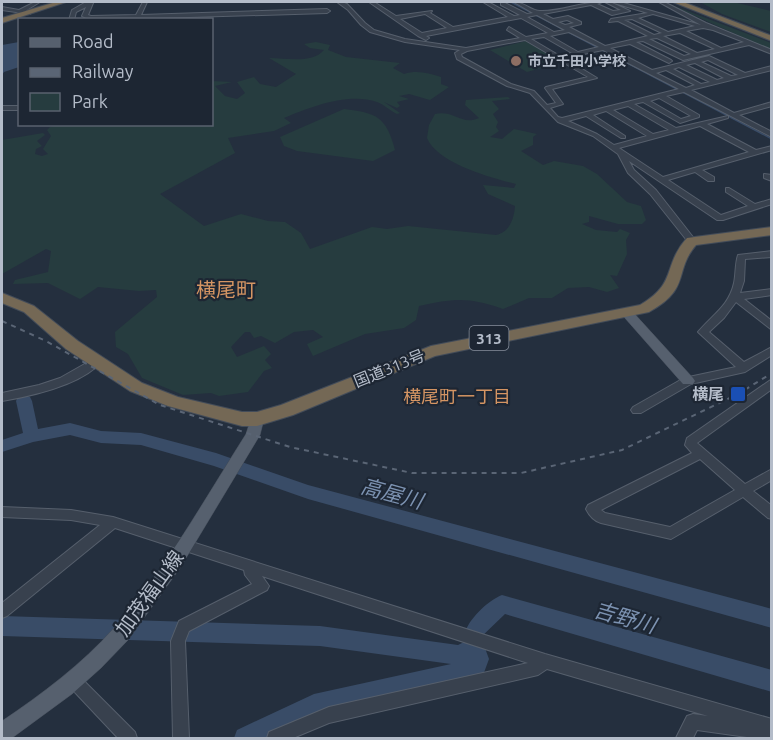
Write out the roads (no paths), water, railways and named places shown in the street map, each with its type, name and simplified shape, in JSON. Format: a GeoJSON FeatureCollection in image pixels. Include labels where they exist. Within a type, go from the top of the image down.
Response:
{"type":"FeatureCollection","features":[{"type":"Feature","properties":{"kind":"highway"},"geometry":{"type":"LineString","coordinates":[[2,20],[56,2]]}},
{"type":"Feature","properties":{"kind":"highway"},"geometry":{"type":"LineString","coordinates":[[24,12],[62,2]]}},
{"type":"Feature","properties":{"kind":"highway"},"geometry":{"type":"LineString","coordinates":[[677,2],[771,37]]}},
{"type":"Feature","properties":{"kind":"highway"},"geometry":{"type":"LineString","coordinates":[[685,2],[771,37]]}},
{"type":"Feature","properties":{"kind":"highway"},"geometry":{"type":"LineString","coordinates":[[693,241],[771,231]]}},
{"type":"Feature","properties":{"kind":"highway","name":"国道313号"},"geometry":{"type":"LineString","coordinates":[[2,298],[29,309],[72,345],[136,387],[155,395],[230,417],[257,419],[288,410],[431,351],[628,314],[656,303],[666,296],[675,281],[685,249],[693,241]]}},
{"type":"Feature","properties":{"kind":"main road"},"geometry":{"type":"LineString","coordinates":[[628,314],[688,381]]}},
{"type":"Feature","properties":{"kind":"main road","name":"加茂福山線"},"geometry":{"type":"LineString","coordinates":[[2,733],[74,681],[126,628],[155,591],[185,544],[250,439],[257,419]]}},
{"type":"Feature","properties":{"kind":"street"},"geometry":{"type":"LineString","coordinates":[[2,9],[24,12],[38,2]]}},
{"type":"Feature","properties":{"kind":"street"},"geometry":{"type":"LineString","coordinates":[[89,2],[86,17],[103,18],[212,17],[327,11]]}},
{"type":"Feature","properties":{"kind":"street"},"geometry":{"type":"LineString","coordinates":[[72,18],[74,11],[89,2]]}},
{"type":"Feature","properties":{"kind":"street"},"geometry":{"type":"LineString","coordinates":[[138,16],[145,2]]}},
{"type":"Feature","properties":{"kind":"street"},"geometry":{"type":"LineString","coordinates":[[261,13],[262,2]]}},
{"type":"Feature","properties":{"kind":"street"},"geometry":{"type":"LineString","coordinates":[[339,2],[349,6],[373,2],[432,44]]}},
{"type":"Feature","properties":{"kind":"street"},"geometry":{"type":"LineString","coordinates":[[485,2],[513,18]]}},
{"type":"Feature","properties":{"kind":"street"},"geometry":{"type":"LineString","coordinates":[[516,2],[554,34]]}},
{"type":"Feature","properties":{"kind":"street"},"geometry":{"type":"LineString","coordinates":[[562,2],[572,7]]}},
{"type":"Feature","properties":{"kind":"street"},"geometry":{"type":"LineString","coordinates":[[420,35],[594,2],[612,13],[627,11],[607,2]]}},
{"type":"Feature","properties":{"kind":"street"},"geometry":{"type":"LineString","coordinates":[[616,2],[713,27]]}},
{"type":"Feature","properties":{"kind":"street"},"geometry":{"type":"LineString","coordinates":[[661,2],[771,52]]}},
{"type":"Feature","properties":{"kind":"street"},"geometry":{"type":"LineString","coordinates":[[503,4],[552,21],[730,116],[771,135]]}},
{"type":"Feature","properties":{"kind":"street"},"geometry":{"type":"LineString","coordinates":[[581,5],[610,20],[653,13]]}},
{"type":"Feature","properties":{"kind":"street"},"geometry":{"type":"LineString","coordinates":[[349,6],[362,24],[373,31],[465,50],[554,34],[579,23],[568,18],[552,21]]}},
{"type":"Feature","properties":{"kind":"street"},"geometry":{"type":"LineString","coordinates":[[396,18],[428,12],[452,29]]}},
{"type":"Feature","properties":{"kind":"street"},"geometry":{"type":"LineString","coordinates":[[633,17],[669,34]]}},
{"type":"Feature","properties":{"kind":"street"},"geometry":{"type":"LineString","coordinates":[[504,19],[536,37]]}},
{"type":"Feature","properties":{"kind":"street"},"geometry":{"type":"LineString","coordinates":[[619,20],[656,36],[729,78]]}},
{"type":"Feature","properties":{"kind":"street"},"geometry":{"type":"LineString","coordinates":[[558,58],[704,26]]}},
{"type":"Feature","properties":{"kind":"street"},"geometry":{"type":"LineString","coordinates":[[509,29],[594,78],[548,88],[560,104],[545,107]]}},
{"type":"Feature","properties":{"kind":"street"},"geometry":{"type":"LineString","coordinates":[[680,31],[720,49]]}},
{"type":"Feature","properties":{"kind":"street"},"geometry":{"type":"LineString","coordinates":[[545,36],[578,54]]}},
{"type":"Feature","properties":{"kind":"street"},"geometry":{"type":"LineString","coordinates":[[644,39],[683,58],[710,58],[744,75]]}},
{"type":"Feature","properties":{"kind":"street"},"geometry":{"type":"LineString","coordinates":[[631,42],[701,86]]}},
{"type":"Feature","properties":{"kind":"street"},"geometry":{"type":"LineString","coordinates":[[651,72],[668,64],[680,64],[720,49],[749,43]]}},
{"type":"Feature","properties":{"kind":"street"},"geometry":{"type":"LineString","coordinates":[[465,50],[457,56],[509,85],[532,92],[560,121],[595,135],[720,218],[771,201]]}},
{"type":"Feature","properties":{"kind":"street"},"geometry":{"type":"LineString","coordinates":[[680,64],[716,82]]}},
{"type":"Feature","properties":{"kind":"street"},"geometry":{"type":"LineString","coordinates":[[560,121],[771,68]]}},
{"type":"Feature","properties":{"kind":"street"},"geometry":{"type":"LineString","coordinates":[[644,100],[680,121],[697,116],[660,96]]}},
{"type":"Feature","properties":{"kind":"street"},"geometry":{"type":"LineString","coordinates":[[629,104],[676,131]]}},
{"type":"Feature","properties":{"kind":"street"},"geometry":{"type":"LineString","coordinates":[[614,147],[771,104]]}},
{"type":"Feature","properties":{"kind":"street"},"geometry":{"type":"LineString","coordinates":[[2,108],[18,108]]}},
{"type":"Feature","properties":{"kind":"street"},"geometry":{"type":"LineString","coordinates":[[607,109],[653,137]]}},
{"type":"Feature","properties":{"kind":"street"},"geometry":{"type":"LineString","coordinates":[[587,114],[623,137]]}},
{"type":"Feature","properties":{"kind":"street"},"geometry":{"type":"LineString","coordinates":[[702,124],[771,159]]}},
{"type":"Feature","properties":{"kind":"street"},"geometry":{"type":"LineString","coordinates":[[663,179],[771,147]]}},
{"type":"Feature","properties":{"kind":"street"},"geometry":{"type":"LineString","coordinates":[[622,154],[631,171],[654,192],[693,241]]}},
{"type":"Feature","properties":{"kind":"street"},"geometry":{"type":"LineString","coordinates":[[696,170],[711,179]]}},
{"type":"Feature","properties":{"kind":"street"},"geometry":{"type":"LineString","coordinates":[[729,190],[755,207]]}},
{"type":"Feature","properties":{"kind":"street"},"geometry":{"type":"LineString","coordinates":[[743,367],[703,334],[736,297],[740,287],[741,257],[771,254]]}},
{"type":"Feature","properties":{"kind":"street"},"geometry":{"type":"LineString","coordinates":[[736,297],[771,292]]}},
{"type":"Feature","properties":{"kind":"street"},"geometry":{"type":"LineString","coordinates":[[736,297],[771,327]]}},
{"type":"Feature","properties":{"kind":"street"},"geometry":{"type":"LineString","coordinates":[[637,410],[688,381],[743,367],[771,350]]}},
{"type":"Feature","properties":{"kind":"street"},"geometry":{"type":"LineString","coordinates":[[2,397],[61,381],[82,372],[97,361]]}},
{"type":"Feature","properties":{"kind":"street"},"geometry":{"type":"LineString","coordinates":[[771,383],[692,441],[691,445],[771,514]]}},
{"type":"Feature","properties":{"kind":"street"},"geometry":{"type":"LineString","coordinates":[[700,454],[592,509],[601,518],[672,533],[771,474]]}},
{"type":"Feature","properties":{"kind":"street"},"geometry":{"type":"LineString","coordinates":[[2,512],[70,515],[113,522],[546,661],[771,727]]}},
{"type":"Feature","properties":{"kind":"street"},"geometry":{"type":"LineString","coordinates":[[2,611],[113,522]]}},
{"type":"Feature","properties":{"kind":"street"},"geometry":{"type":"LineString","coordinates":[[181,738],[178,641],[184,626],[262,586],[250,571],[254,567]]}},
{"type":"Feature","properties":{"kind":"street"},"geometry":{"type":"LineString","coordinates":[[275,738],[329,715],[538,668],[546,661]]}},
{"type":"Feature","properties":{"kind":"street"},"geometry":{"type":"LineString","coordinates":[[74,681],[129,738]]}},
{"type":"Feature","properties":{"kind":"street"},"geometry":{"type":"LineString","coordinates":[[684,738],[693,722],[771,733]]}},
{"type":"Feature","properties":{"kind":"water"},"geometry":{"type":"Polygon","coordinates":[[[18,42],[18,67],[4,72],[2,75],[2,45],[18,42]]]}},
{"type":"Feature","properties":{"kind":"waterway"},"geometry":{"type":"LineString","coordinates":[[511,2],[772,139]]}},
{"type":"Feature","properties":{"kind":"waterway"},"geometry":{"type":"LineString","coordinates":[[24,401],[32,436]]}},
{"type":"Feature","properties":{"kind":"waterway","name":"高屋川"},"geometry":{"type":"LineString","coordinates":[[32,436],[70,429],[101,437],[141,439],[216,460],[308,492],[772,619]]}},
{"type":"Feature","properties":{"kind":"waterway","name":"高屋川"},"geometry":{"type":"LineString","coordinates":[[2,446],[32,436]]}},
{"type":"Feature","properties":{"kind":"waterway","name":"吉野川"},"geometry":{"type":"LineString","coordinates":[[476,630],[502,604],[772,681]]}},
{"type":"Feature","properties":{"kind":"waterway"},"geometry":{"type":"LineString","coordinates":[[2,626],[320,636],[459,655],[475,647],[478,659],[474,670],[314,705],[245,738]]}},
{"type":"Feature","properties":{"kind":"railway"},"geometry":{"type":"LineString","coordinates":[[2,321],[46,341],[160,405],[290,447],[412,473],[521,473],[622,450],[738,394],[772,373]]}},
{"type":"Feature","properties":{"kind":"place","name":"市立千田小学校"},"geometry":{"type":"Point","coordinates":[516,61]}},
{"type":"Feature","properties":{"kind":"place","name":"横尾"},"geometry":{"type":"Point","coordinates":[738,394]}},
{"type":"Feature","properties":{"kind":"district","name":"横尾町"},"geometry":{"type":"Point","coordinates":[226,289]}},
{"type":"Feature","properties":{"kind":"district","name":"横尾町一丁目"},"geometry":{"type":"Point","coordinates":[457,396]}}]}
